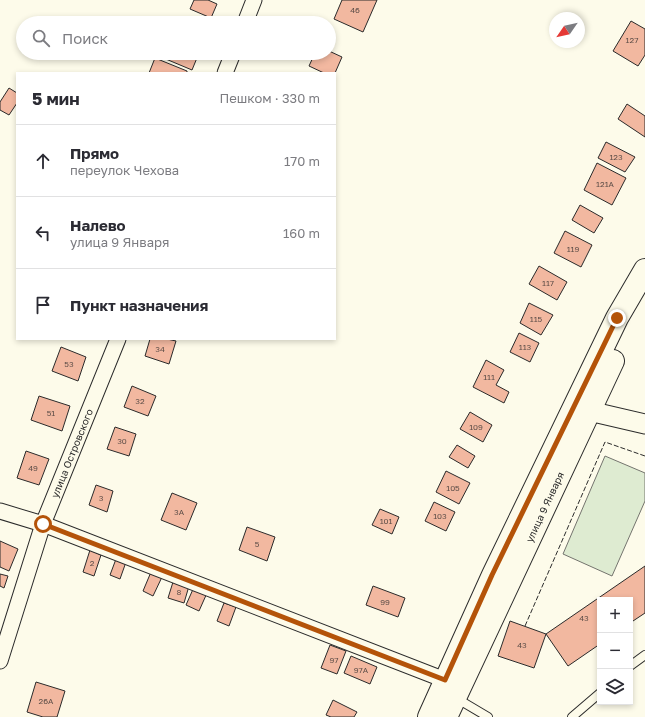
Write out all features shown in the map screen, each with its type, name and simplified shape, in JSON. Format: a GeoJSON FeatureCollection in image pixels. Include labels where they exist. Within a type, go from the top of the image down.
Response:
{"type":"FeatureCollection","features":[{"type":"Feature","properties":{"kind":"main road","name":"улица 9 Января"},"geometry":{"type":"LineString","coordinates":[[583,406],[617,318],[645,270]]}},
{"type":"Feature","properties":{"kind":"main road","name":"улица 9 Января"},"geometry":{"type":"LineString","coordinates":[[446,717],[450,689],[492,575],[583,406],[645,299]]}},
{"type":"Feature","properties":{"kind":"main road","name":"улица 9 Января"},"geometry":{"type":"LineString","coordinates":[[429,717],[450,689]]}},
{"type":"Feature","properties":{"kind":"street"},"geometry":{"type":"LineString","coordinates":[[248,16],[254,0]]}},
{"type":"Feature","properties":{"kind":"street"},"geometry":{"type":"LineString","coordinates":[[225,72],[230,60]]}},
{"type":"Feature","properties":{"kind":"street","name":"улица Островского"},"geometry":{"type":"LineString","coordinates":[[0,661],[43,524],[118,340]]}},
{"type":"Feature","properties":{"kind":"street"},"geometry":{"type":"LineString","coordinates":[[583,406],[645,424]]}},
{"type":"Feature","properties":{"kind":"street"},"geometry":{"type":"LineString","coordinates":[[0,511],[43,524],[450,689]]}},
{"type":"Feature","properties":{"kind":"lane"},"geometry":{"type":"LineString","coordinates":[[633,664],[645,655]]}},
{"type":"Feature","properties":{"kind":"lane"},"geometry":{"type":"LineString","coordinates":[[450,689],[488,717]]}},
{"type":"Feature","properties":{"kind":"lane"},"geometry":{"type":"LineString","coordinates":[[572,717],[597,696]]}},
{"type":"Feature","properties":{"kind":"green space"},"geometry":{"type":"Polygon","coordinates":[[[605,456],[645,473],[645,501],[612,576],[563,554],[605,456]]]}},
{"type":"Feature","properties":{"kind":"building"},"geometry":{"type":"Polygon","coordinates":[[[194,0],[208,0],[217,4],[212,16],[206,16],[190,9],[194,0]]]}},
{"type":"Feature","properties":{"kind":"building"},"geometry":{"type":"Polygon","coordinates":[[[342,0],[377,0],[363,32],[336,20],[335,16],[342,0]]]}},
{"type":"Feature","properties":{"kind":"building"},"geometry":{"type":"Polygon","coordinates":[[[631,21],[645,29],[645,55],[638,66],[613,51],[631,21]]]}},
{"type":"Feature","properties":{"kind":"building"},"geometry":{"type":"Polygon","coordinates":[[[336,54],[342,57],[335,72],[322,72],[309,66],[312,60],[336,60],[336,54]]]}},
{"type":"Feature","properties":{"kind":"building"},"geometry":{"type":"Polygon","coordinates":[[[154,60],[160,60],[187,71],[187,72],[149,72],[154,60]]]}},
{"type":"Feature","properties":{"kind":"building"},"geometry":{"type":"Polygon","coordinates":[[[168,60],[196,60],[192,70],[168,60]]]}},
{"type":"Feature","properties":{"kind":"building"},"geometry":{"type":"Polygon","coordinates":[[[9,88],[16,92],[16,104],[9,115],[0,110],[0,102],[9,88]]]}},
{"type":"Feature","properties":{"kind":"building"},"geometry":{"type":"Polygon","coordinates":[[[627,104],[645,116],[645,137],[618,119],[627,104]]]}},
{"type":"Feature","properties":{"kind":"building"},"geometry":{"type":"Polygon","coordinates":[[[606,142],[635,157],[625,172],[598,158],[606,142]]]}},
{"type":"Feature","properties":{"kind":"building"},"geometry":{"type":"Polygon","coordinates":[[[597,163],[626,178],[612,205],[584,190],[597,163]]]}},
{"type":"Feature","properties":{"kind":"building"},"geometry":{"type":"Polygon","coordinates":[[[580,205],[603,218],[594,233],[572,220],[580,205]]]}},
{"type":"Feature","properties":{"kind":"building"},"geometry":{"type":"Polygon","coordinates":[[[565,231],[592,245],[581,267],[554,253],[565,231]]]}},
{"type":"Feature","properties":{"kind":"building"},"geometry":{"type":"Polygon","coordinates":[[[539,266],[567,282],[557,300],[529,284],[539,266]]]}},
{"type":"Feature","properties":{"kind":"building"},"geometry":{"type":"Polygon","coordinates":[[[529,303],[553,315],[541,335],[520,323],[529,303]]]}},
{"type":"Feature","properties":{"kind":"building"},"geometry":{"type":"Polygon","coordinates":[[[519,333],[539,343],[530,362],[510,352],[519,333]]]}},
{"type":"Feature","properties":{"kind":"building"},"geometry":{"type":"Polygon","coordinates":[[[150,340],[176,341],[169,364],[145,356],[150,340]]]}},
{"type":"Feature","properties":{"kind":"building"},"geometry":{"type":"Polygon","coordinates":[[[61,347],[86,357],[78,381],[52,371],[61,347]]]}},
{"type":"Feature","properties":{"kind":"building"},"geometry":{"type":"Polygon","coordinates":[[[486,360],[504,370],[496,385],[509,392],[504,403],[473,387],[486,360]]]}},
{"type":"Feature","properties":{"kind":"building"},"geometry":{"type":"Polygon","coordinates":[[[132,386],[156,396],[148,416],[124,407],[132,386]]]}},
{"type":"Feature","properties":{"kind":"building"},"geometry":{"type":"Polygon","coordinates":[[[39,396],[70,406],[62,431],[31,420],[39,396]]]}},
{"type":"Feature","properties":{"kind":"building"},"geometry":{"type":"Polygon","coordinates":[[[470,412],[492,425],[483,442],[460,429],[470,412]]]}},
{"type":"Feature","properties":{"kind":"building"},"geometry":{"type":"Polygon","coordinates":[[[115,427],[136,434],[129,456],[107,449],[115,427]]]}},
{"type":"Feature","properties":{"kind":"building"},"geometry":{"type":"Polygon","coordinates":[[[457,445],[475,456],[468,468],[449,457],[457,445]]]}},
{"type":"Feature","properties":{"kind":"building"},"geometry":{"type":"Polygon","coordinates":[[[26,451],[49,459],[39,485],[17,478],[26,451]]]}},
{"type":"Feature","properties":{"kind":"building"},"geometry":{"type":"Polygon","coordinates":[[[446,471],[470,483],[459,504],[436,492],[446,471]]]}},
{"type":"Feature","properties":{"kind":"building"},"geometry":{"type":"Polygon","coordinates":[[[96,485],[113,491],[107,512],[89,505],[96,485]]]}},
{"type":"Feature","properties":{"kind":"building"},"geometry":{"type":"Polygon","coordinates":[[[172,493],[197,503],[186,530],[161,520],[172,493]]]}},
{"type":"Feature","properties":{"kind":"building"},"geometry":{"type":"Polygon","coordinates":[[[434,502],[455,512],[446,531],[425,521],[434,502]]]}},
{"type":"Feature","properties":{"kind":"building"},"geometry":{"type":"Polygon","coordinates":[[[380,509],[399,517],[392,534],[372,525],[380,509]]]}},
{"type":"Feature","properties":{"kind":"building"},"geometry":{"type":"Polygon","coordinates":[[[247,527],[275,537],[267,561],[239,550],[247,527]]]}},
{"type":"Feature","properties":{"kind":"building"},"geometry":{"type":"Polygon","coordinates":[[[0,541],[18,549],[9,571],[0,567],[0,541]]]}},
{"type":"Feature","properties":{"kind":"building"},"geometry":{"type":"Polygon","coordinates":[[[90,550],[101,555],[94,576],[83,572],[90,550]]]}},
{"type":"Feature","properties":{"kind":"building"},"geometry":{"type":"Polygon","coordinates":[[[116,559],[126,562],[120,579],[110,575],[116,559]]]}},
{"type":"Feature","properties":{"kind":"building"},"geometry":{"type":"Polygon","coordinates":[[[645,566],[645,613],[633,621],[633,597],[600,597],[645,566]]]}},
{"type":"Feature","properties":{"kind":"building"},"geometry":{"type":"Polygon","coordinates":[[[151,572],[162,577],[153,596],[143,591],[151,572]]]}},
{"type":"Feature","properties":{"kind":"building"},"geometry":{"type":"Polygon","coordinates":[[[0,574],[8,576],[4,588],[0,586],[0,574]]]}},
{"type":"Feature","properties":{"kind":"building"},"geometry":{"type":"Polygon","coordinates":[[[173,582],[189,586],[184,603],[168,598],[173,582]]]}},
{"type":"Feature","properties":{"kind":"building"},"geometry":{"type":"Polygon","coordinates":[[[373,586],[405,598],[398,617],[366,605],[373,586]]]}},
{"type":"Feature","properties":{"kind":"building"},"geometry":{"type":"Polygon","coordinates":[[[194,587],[207,593],[199,611],[186,605],[194,587]]]}},
{"type":"Feature","properties":{"kind":"building"},"geometry":{"type":"Polygon","coordinates":[[[597,599],[597,646],[568,666],[546,634],[597,599]]]}},
{"type":"Feature","properties":{"kind":"building"},"geometry":{"type":"Polygon","coordinates":[[[224,603],[236,607],[229,626],[217,621],[224,603]]]}},
{"type":"Feature","properties":{"kind":"building"},"geometry":{"type":"Polygon","coordinates":[[[510,621],[546,634],[534,668],[498,656],[510,621]]]}},
{"type":"Feature","properties":{"kind":"building"},"geometry":{"type":"Polygon","coordinates":[[[330,645],[346,651],[337,674],[321,668],[330,645]]]}},
{"type":"Feature","properties":{"kind":"building"},"geometry":{"type":"Polygon","coordinates":[[[351,656],[377,667],[370,684],[344,673],[351,656]]]}},
{"type":"Feature","properties":{"kind":"building"},"geometry":{"type":"Polygon","coordinates":[[[36,682],[65,691],[57,717],[43,717],[27,712],[36,682]]]}},
{"type":"Feature","properties":{"kind":"building"},"geometry":{"type":"Polygon","coordinates":[[[333,700],[357,712],[354,717],[331,717],[326,715],[333,700]]]}},
{"type":"Feature","properties":{"kind":"fence"},"geometry":{"type":"LineString","coordinates":[[525,626],[605,442],[645,456]]}},
{"type":"Feature","properties":{"kind":"route"},"geometry":{"type":"LineString","coordinates":[[43,524],[445,680],[492,575],[617,318]]}}]}
